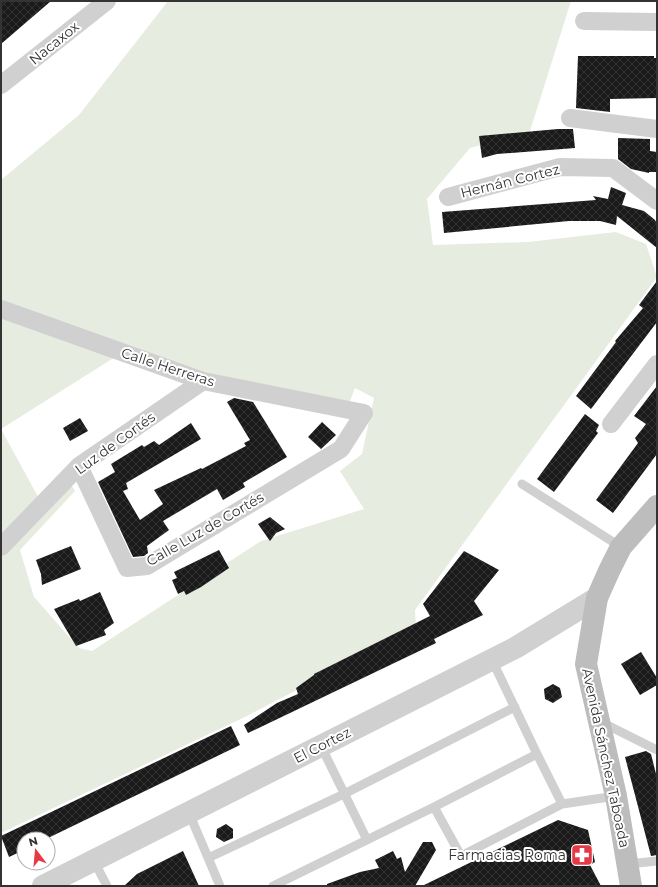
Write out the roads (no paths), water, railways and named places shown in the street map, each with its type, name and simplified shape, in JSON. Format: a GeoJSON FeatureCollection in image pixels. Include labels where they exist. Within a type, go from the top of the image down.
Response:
{"type":"FeatureCollection","features":[{"type":"Feature","properties":{"kind":"main road","name":"Avenida Sánchez Taboada"},"geometry":{"type":"LineString","coordinates":[[631,886],[616,796],[586,664],[597,598],[621,546],[657,506]]}},
{"type":"Feature","properties":{"kind":"street","name":"Nacaxox"},"geometry":{"type":"LineString","coordinates":[[1,85],[107,1]]}},
{"type":"Feature","properties":{"kind":"street"},"geometry":{"type":"LineString","coordinates":[[584,21],[657,22]]}},
{"type":"Feature","properties":{"kind":"street"},"geometry":{"type":"LineString","coordinates":[[570,118],[657,128]]}},
{"type":"Feature","properties":{"kind":"street","name":"Hernán Cortez"},"geometry":{"type":"LineString","coordinates":[[448,198],[560,167],[613,168],[657,201]]}},
{"type":"Feature","properties":{"kind":"street","name":"Calle Herreras"},"geometry":{"type":"LineString","coordinates":[[1,309],[203,381],[364,413]]}},
{"type":"Feature","properties":{"kind":"street"},"geometry":{"type":"LineString","coordinates":[[611,424],[657,364]]}},
{"type":"Feature","properties":{"kind":"street","name":"Luz de Cortés"},"geometry":{"type":"LineString","coordinates":[[1,547],[79,466],[203,381]]}},
{"type":"Feature","properties":{"kind":"street","name":"Calle Luz de Cortés"},"geometry":{"type":"LineString","coordinates":[[79,466],[127,568],[147,566],[341,449],[364,413]]}},
{"type":"Feature","properties":{"kind":"street","name":"El Cortez"},"geometry":{"type":"LineString","coordinates":[[43,886],[492,660],[515,648],[597,598]]}},
{"type":"Feature","properties":{"kind":"lane"},"geometry":{"type":"LineString","coordinates":[[522,484],[621,546]]}},
{"type":"Feature","properties":{"kind":"lane"},"geometry":{"type":"LineString","coordinates":[[492,660],[562,804]]}},
{"type":"Feature","properties":{"kind":"lane"},"geometry":{"type":"LineString","coordinates":[[208,858],[344,794],[515,707]]}},
{"type":"Feature","properties":{"kind":"lane"},"geometry":{"type":"LineString","coordinates":[[598,720],[657,750]]}},
{"type":"Feature","properties":{"kind":"lane"},"geometry":{"type":"LineString","coordinates":[[321,746],[367,840]]}},
{"type":"Feature","properties":{"kind":"lane"},"geometry":{"type":"LineString","coordinates":[[273,886],[434,807],[537,754]]}},
{"type":"Feature","properties":{"kind":"lane"},"geometry":{"type":"LineString","coordinates":[[434,807],[461,856],[562,804],[616,796]]}},
{"type":"Feature","properties":{"kind":"lane"},"geometry":{"type":"LineString","coordinates":[[189,813],[220,886]]}},
{"type":"Feature","properties":{"kind":"lane"},"geometry":{"type":"LineString","coordinates":[[94,860],[107,886]]}},
{"type":"Feature","properties":{"kind":"lane"},"geometry":{"type":"LineString","coordinates":[[628,864],[657,861]]}},
{"type":"Feature","properties":{"kind":"place","name":"Farmacias Roma"},"geometry":{"type":"Point","coordinates":[582,855]}}]}
